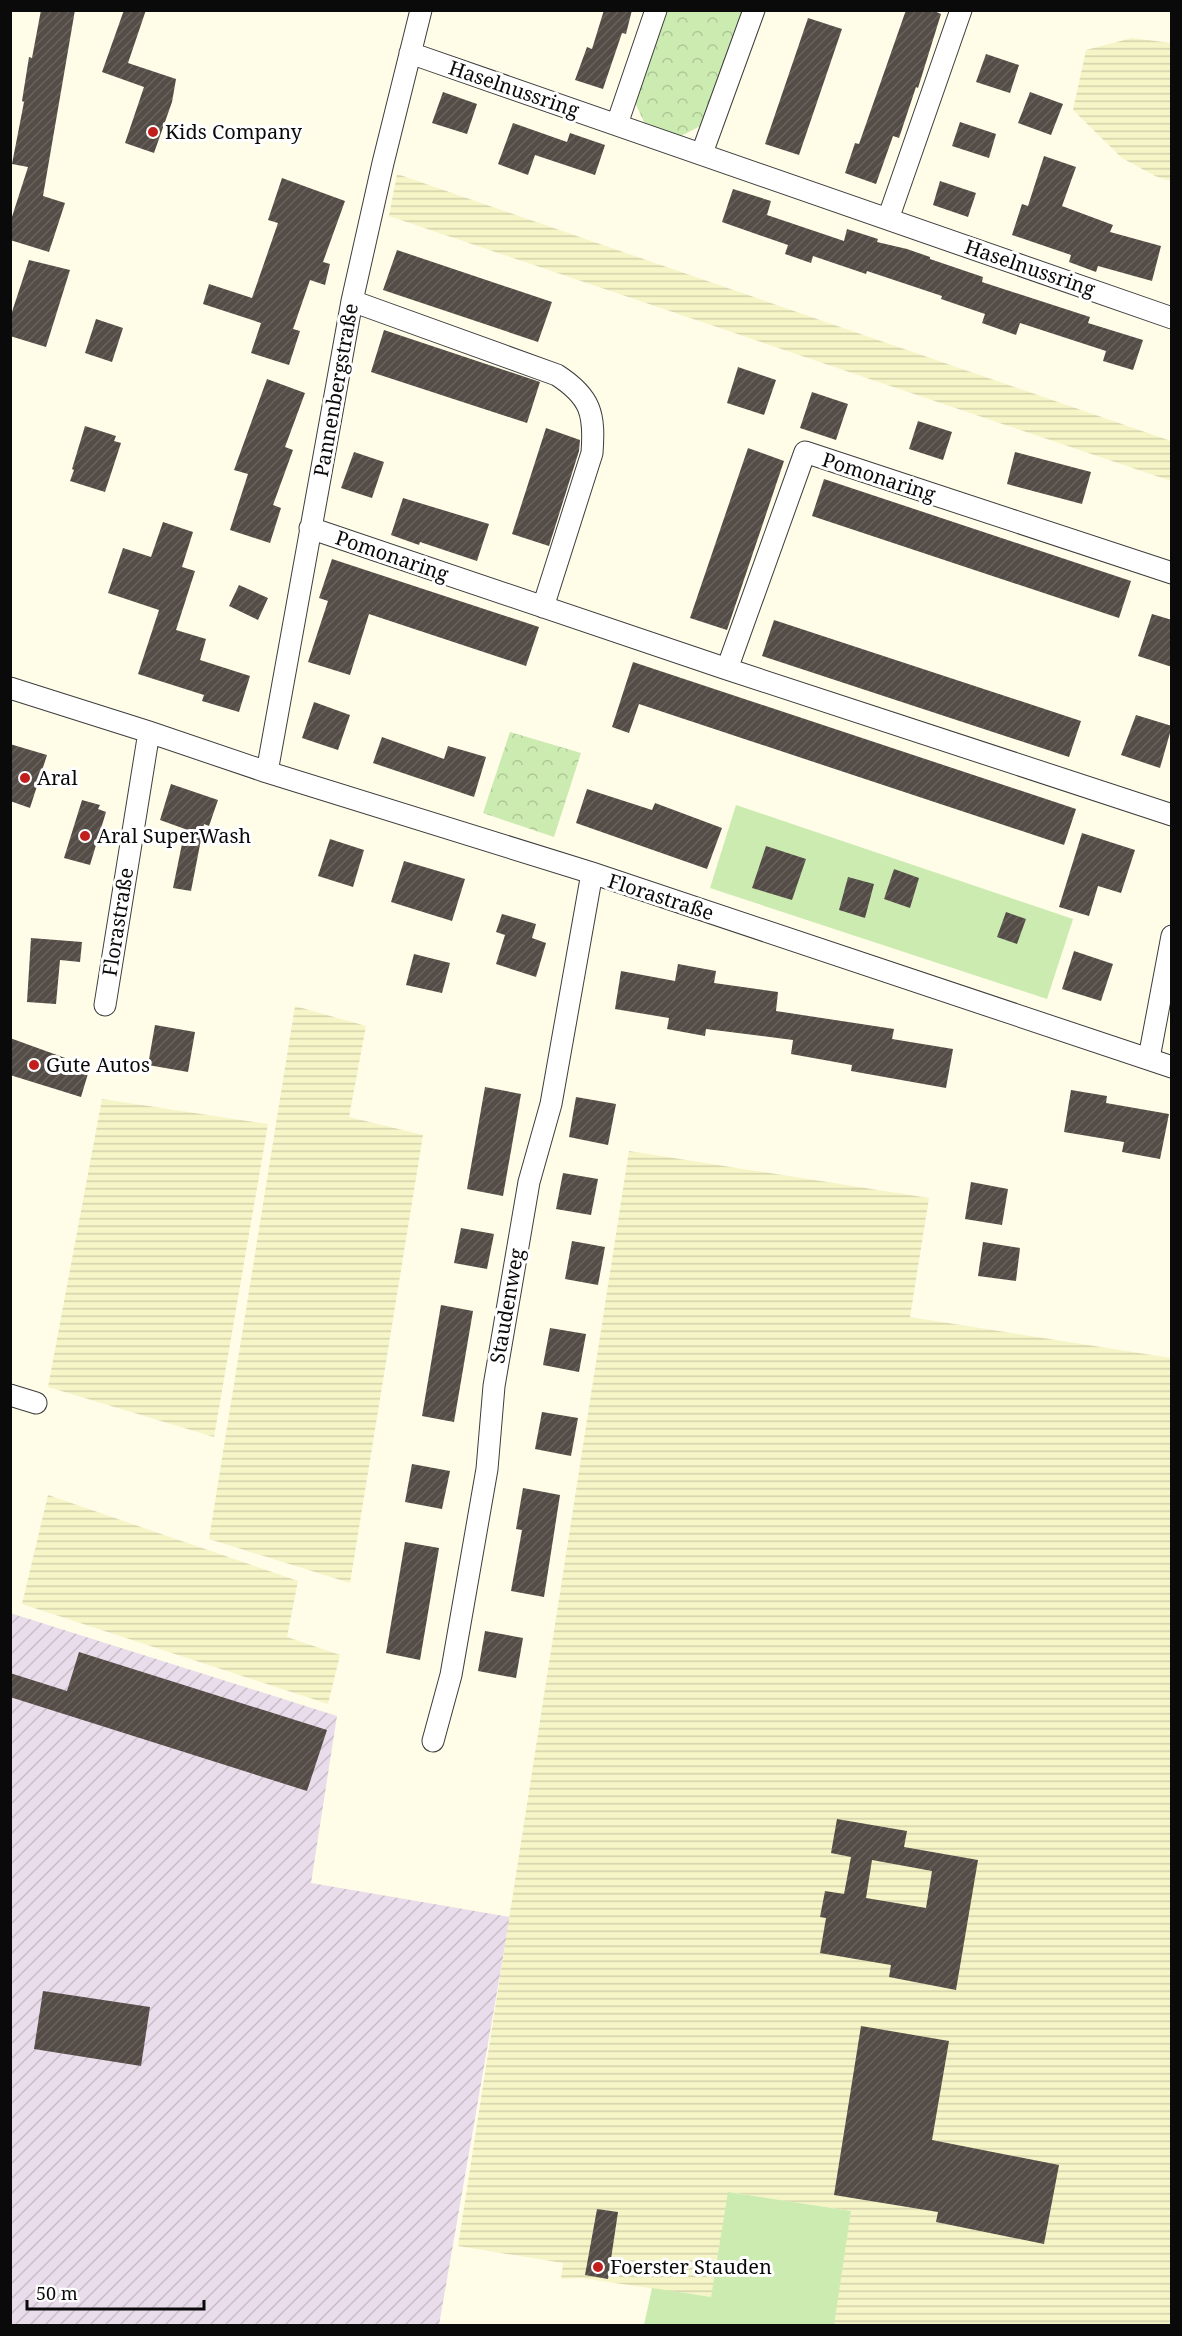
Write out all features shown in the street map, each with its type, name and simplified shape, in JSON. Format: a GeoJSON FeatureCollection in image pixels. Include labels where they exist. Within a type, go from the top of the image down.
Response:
{"type":"FeatureCollection","features":[{"type":"Feature","properties":{"kind":"street","name":"Pannenbergstraße"},"geometry":{"type":"LineString","coordinates":[[267,772],[352,301],[422,10]]}},
{"type":"Feature","properties":{"kind":"street"},"geometry":{"type":"LineString","coordinates":[[617,124],[656,10]]}},
{"type":"Feature","properties":{"kind":"street"},"geometry":{"type":"LineString","coordinates":[[702,153],[754,10]]}},
{"type":"Feature","properties":{"kind":"street"},"geometry":{"type":"LineString","coordinates":[[888,219],[961,10]]}},
{"type":"Feature","properties":{"kind":"street","name":"Haselnussring"},"geometry":{"type":"LineString","coordinates":[[410,53],[1172,318]]}},
{"type":"Feature","properties":{"kind":"street"},"geometry":{"type":"LineString","coordinates":[[352,301],[557,375],[576,387],[588,405],[594,427],[592,453],[543,607]]}},
{"type":"Feature","properties":{"kind":"street","name":"Pomonaring"},"geometry":{"type":"LineString","coordinates":[[727,669],[805,452],[1172,573]]}},
{"type":"Feature","properties":{"kind":"street","name":"Pomonaring"},"geometry":{"type":"LineString","coordinates":[[310,528],[727,669],[1172,815]]}},
{"type":"Feature","properties":{"kind":"street","name":"Florastraße"},"geometry":{"type":"LineString","coordinates":[[10,688],[267,772],[592,873],[1172,1066]]}},
{"type":"Feature","properties":{"kind":"street","name":"Florastraße"},"geometry":{"type":"LineString","coordinates":[[105,1005],[149,732]]}},
{"type":"Feature","properties":{"kind":"street","name":"Staudenweg"},"geometry":{"type":"LineString","coordinates":[[433,1741],[451,1675],[485,1480],[491,1437],[494,1386],[529,1182],[550,1104],[592,873]]}},
{"type":"Feature","properties":{"kind":"street"},"geometry":{"type":"LineString","coordinates":[[1149,1059],[1172,936]]}},
{"type":"Feature","properties":{"kind":"street"},"geometry":{"type":"LineString","coordinates":[[10,1395],[36,1403]]}},
{"type":"Feature","properties":{"kind":"shaded area"},"geometry":{"type":"Polygon","coordinates":[[[10,1613],[337,1716],[311,1883],[510,1917],[439,2325],[11,2325],[10,1613]]]}},
{"type":"Feature","properties":{"kind":"green space"},"geometry":{"type":"Polygon","coordinates":[[[666,11],[744,11],[704,124],[681,136],[644,122],[634,100],[666,11]]]}},
{"type":"Feature","properties":{"kind":"green space"},"geometry":{"type":"Polygon","coordinates":[[[1132,38],[1171,43],[1171,181],[1155,176],[1122,158],[1073,110],[1086,50],[1132,38]]]}},
{"type":"Feature","properties":{"kind":"green space"},"geometry":{"type":"Polygon","coordinates":[[[397,174],[1171,441],[1171,481],[389,216],[397,174]]]}},
{"type":"Feature","properties":{"kind":"green space"},"geometry":{"type":"Polygon","coordinates":[[[510,732],[581,753],[554,837],[483,813],[510,732]]]}},
{"type":"Feature","properties":{"kind":"green space"},"geometry":{"type":"Polygon","coordinates":[[[736,805],[1073,919],[1047,999],[710,888],[736,805]]]}},
{"type":"Feature","properties":{"kind":"green space"},"geometry":{"type":"Polygon","coordinates":[[[295,1006],[366,1026],[349,1117],[423,1135],[350,1583],[209,1539],[295,1006]]]}},
{"type":"Feature","properties":{"kind":"green space"},"geometry":{"type":"Polygon","coordinates":[[[102,1099],[268,1124],[214,1437],[48,1387],[102,1099]]]}},
{"type":"Feature","properties":{"kind":"green space","name":"Foerster Stauden"},"geometry":{"type":"Polygon","coordinates":[[[629,1151],[929,1198],[910,1317],[1171,1358],[1171,2325],[833,2325],[851,2211],[729,2192],[711,2297],[581,2278],[561,2279],[563,2263],[458,2246],[629,1151]]]}},
{"type":"Feature","properties":{"kind":"green space"},"geometry":{"type":"Polygon","coordinates":[[[48,1495],[298,1581],[287,1637],[340,1655],[328,1704],[22,1604],[48,1495]]]}},
{"type":"Feature","properties":{"kind":"green space"},"geometry":{"type":"Polygon","coordinates":[[[728,2192],[851,2211],[834,2325],[644,2325],[652,2288],[711,2297],[728,2192]]]}},
{"type":"Feature","properties":{"kind":"building"},"geometry":{"type":"Polygon","coordinates":[[[41,10],[75,10],[43,196],[65,203],[49,252],[10,240],[10,223],[28,167],[12,164],[24,102],[22,101],[29,57],[32,58],[41,10]]]}},
{"type":"Feature","properties":{"kind":"building"},"geometry":{"type":"Polygon","coordinates":[[[124,10],[146,10],[128,63],[176,79],[172,102],[154,153],[125,143],[144,87],[102,72],[124,10]]]}},
{"type":"Feature","properties":{"kind":"building"},"geometry":{"type":"Polygon","coordinates":[[[604,10],[632,10],[626,34],[622,33],[603,89],[575,80],[587,47],[592,49],[604,10]]]}},
{"type":"Feature","properties":{"kind":"building"},"geometry":{"type":"Polygon","coordinates":[[[906,10],[932,10],[941,14],[918,88],[916,87],[899,138],[893,136],[876,184],[845,173],[855,143],[859,144],[906,10]]]}},
{"type":"Feature","properties":{"kind":"building"},"geometry":{"type":"Polygon","coordinates":[[[808,18],[842,29],[799,155],[765,144],[808,18]]]}},
{"type":"Feature","properties":{"kind":"building"},"geometry":{"type":"Polygon","coordinates":[[[986,54],[1019,65],[1010,93],[976,82],[986,54]]]}},
{"type":"Feature","properties":{"kind":"building"},"geometry":{"type":"Polygon","coordinates":[[[443,92],[477,104],[467,134],[432,123],[443,92]]]}},
{"type":"Feature","properties":{"kind":"building"},"geometry":{"type":"Polygon","coordinates":[[[1030,92],[1063,104],[1051,135],[1018,123],[1030,92]]]}},
{"type":"Feature","properties":{"kind":"building"},"geometry":{"type":"Polygon","coordinates":[[[960,122],[996,134],[989,158],[952,146],[960,122]]]}},
{"type":"Feature","properties":{"kind":"building"},"geometry":{"type":"Polygon","coordinates":[[[513,123],[567,142],[570,133],[605,145],[595,175],[535,155],[528,175],[498,164],[513,123]]]}},
{"type":"Feature","properties":{"kind":"building"},"geometry":{"type":"Polygon","coordinates":[[[1044,156],[1076,167],[1062,206],[1113,225],[1110,232],[1161,246],[1152,281],[1098,266],[1096,272],[1069,262],[1071,255],[1012,235],[1022,204],[1028,206],[1044,156]]]}},
{"type":"Feature","properties":{"kind":"building"},"geometry":{"type":"Polygon","coordinates":[[[282,178],[345,201],[323,262],[330,264],[325,285],[310,280],[293,329],[300,331],[289,365],[251,353],[261,323],[203,304],[209,284],[252,298],[278,223],[268,220],[282,178]]]}},
{"type":"Feature","properties":{"kind":"building"},"geometry":{"type":"Polygon","coordinates":[[[940,181],[976,193],[968,217],[933,205],[940,181]]]}},
{"type":"Feature","properties":{"kind":"building"},"geometry":{"type":"Polygon","coordinates":[[[733,189],[771,201],[767,215],[844,241],[847,229],[878,239],[877,242],[907,249],[983,277],[982,282],[1090,317],[1088,323],[1143,340],[1133,370],[1103,361],[1106,351],[1020,323],[1016,335],[982,323],[985,314],[941,299],[942,296],[867,271],[866,274],[813,256],[811,263],[785,254],[788,245],[722,222],[733,189]]]}},
{"type":"Feature","properties":{"kind":"building"},"geometry":{"type":"Polygon","coordinates":[[[397,250],[552,302],[538,342],[383,290],[397,250]]]}},
{"type":"Feature","properties":{"kind":"building"},"geometry":{"type":"Polygon","coordinates":[[[29,260],[70,270],[46,347],[10,336],[10,318],[29,260]]]}},
{"type":"Feature","properties":{"kind":"building"},"geometry":{"type":"Polygon","coordinates":[[[96,319],[123,328],[112,362],[85,353],[96,319]]]}},
{"type":"Feature","properties":{"kind":"building"},"geometry":{"type":"Polygon","coordinates":[[[384,330],[540,382],[527,423],[371,372],[384,330]]]}},
{"type":"Feature","properties":{"kind":"building"},"geometry":{"type":"Polygon","coordinates":[[[738,367],[776,380],[764,415],[727,403],[738,367]]]}},
{"type":"Feature","properties":{"kind":"building"},"geometry":{"type":"Polygon","coordinates":[[[267,379],[305,393],[285,447],[293,450],[273,505],[281,508],[270,543],[230,530],[248,474],[234,470],[267,379]]]}},
{"type":"Feature","properties":{"kind":"building"},"geometry":{"type":"Polygon","coordinates":[[[812,392],[848,404],[836,440],[800,428],[812,392]]]}},
{"type":"Feature","properties":{"kind":"building"},"geometry":{"type":"Polygon","coordinates":[[[918,421],[952,432],[943,460],[909,449],[918,421]]]}},
{"type":"Feature","properties":{"kind":"building"},"geometry":{"type":"Polygon","coordinates":[[[85,426],[116,436],[114,441],[121,443],[105,492],[70,481],[85,426]]]}},
{"type":"Feature","properties":{"kind":"building"},"geometry":{"type":"Polygon","coordinates":[[[546,428],[580,440],[579,451],[549,546],[512,534],[546,428]]]}},
{"type":"Feature","properties":{"kind":"building"},"geometry":{"type":"Polygon","coordinates":[[[748,448],[784,461],[727,630],[690,618],[748,448]]]}},
{"type":"Feature","properties":{"kind":"building"},"geometry":{"type":"Polygon","coordinates":[[[354,452],[384,462],[372,498],[341,488],[354,452]]]}},
{"type":"Feature","properties":{"kind":"building"},"geometry":{"type":"Polygon","coordinates":[[[1015,452],[1091,472],[1082,504],[1007,484],[1015,452]]]}},
{"type":"Feature","properties":{"kind":"building"},"geometry":{"type":"Polygon","coordinates":[[[824,479],[1131,581],[1119,618],[812,516],[824,479]]]}},
{"type":"Feature","properties":{"kind":"building"},"geometry":{"type":"Polygon","coordinates":[[[403,498],[489,524],[477,561],[391,535],[403,498]]]}},
{"type":"Feature","properties":{"kind":"building"},"geometry":{"type":"Polygon","coordinates":[[[163,522],[193,532],[182,567],[195,571],[176,630],[206,639],[200,660],[250,676],[239,712],[202,701],[204,695],[138,674],[159,610],[108,593],[123,548],[151,557],[163,522]]]}},
{"type":"Feature","properties":{"kind":"building"},"geometry":{"type":"Polygon","coordinates":[[[332,559],[539,627],[526,666],[369,614],[350,675],[308,662],[328,601],[319,598],[332,559]]]}},
{"type":"Feature","properties":{"kind":"building"},"geometry":{"type":"Polygon","coordinates":[[[239,585],[268,598],[258,620],[229,606],[239,585]]]}},
{"type":"Feature","properties":{"kind":"building"},"geometry":{"type":"Polygon","coordinates":[[[1152,614],[1172,620],[1172,667],[1138,656],[1152,614]]]}},
{"type":"Feature","properties":{"kind":"building"},"geometry":{"type":"Polygon","coordinates":[[[774,620],[1081,721],[1069,757],[762,656],[774,620]]]}},
{"type":"Feature","properties":{"kind":"building"},"geometry":{"type":"Polygon","coordinates":[[[633,662],[1076,809],[1064,845],[639,704],[629,733],[612,727],[633,662]]]}},
{"type":"Feature","properties":{"kind":"building"},"geometry":{"type":"Polygon","coordinates":[[[314,702],[350,715],[338,750],[302,738],[314,702]]]}},
{"type":"Feature","properties":{"kind":"building"},"geometry":{"type":"Polygon","coordinates":[[[1136,715],[1172,726],[1160,768],[1121,755],[1136,715]]]}},
{"type":"Feature","properties":{"kind":"building"},"geometry":{"type":"Polygon","coordinates":[[[382,737],[444,759],[448,746],[486,757],[474,797],[373,763],[382,737]]]}},
{"type":"Feature","properties":{"kind":"building","name":"Aral"},"geometry":{"type":"Polygon","coordinates":[[[10,744],[47,755],[30,808],[10,801],[10,744]]]}},
{"type":"Feature","properties":{"kind":"building"},"geometry":{"type":"Polygon","coordinates":[[[171,784],[218,800],[209,826],[204,824],[191,891],[173,888],[185,829],[160,820],[171,784]]]}},
{"type":"Feature","properties":{"kind":"building"},"geometry":{"type":"Polygon","coordinates":[[[587,789],[652,810],[655,803],[722,828],[707,869],[576,823],[587,789]]]}},
{"type":"Feature","properties":{"kind":"building","name":"Aral SuperWash"},"geometry":{"type":"Polygon","coordinates":[[[82,800],[100,805],[98,809],[106,812],[90,865],[64,858],[82,800]]]}},
{"type":"Feature","properties":{"kind":"building"},"geometry":{"type":"Polygon","coordinates":[[[1082,833],[1135,850],[1121,893],[1098,886],[1089,916],[1059,907],[1082,833]]]}},
{"type":"Feature","properties":{"kind":"building"},"geometry":{"type":"Polygon","coordinates":[[[330,839],[364,850],[353,887],[318,876],[330,839]]]}},
{"type":"Feature","properties":{"kind":"building"},"geometry":{"type":"Polygon","coordinates":[[[766,846],[806,859],[792,900],[752,888],[766,846]]]}},
{"type":"Feature","properties":{"kind":"building"},"geometry":{"type":"Polygon","coordinates":[[[404,861],[465,879],[452,921],[391,902],[404,861]]]}},
{"type":"Feature","properties":{"kind":"building"},"geometry":{"type":"Polygon","coordinates":[[[894,869],[919,878],[910,908],[884,899],[894,869]]]}},
{"type":"Feature","properties":{"kind":"building"},"geometry":{"type":"Polygon","coordinates":[[[848,877],[874,884],[865,918],[839,910],[848,877]]]}},
{"type":"Feature","properties":{"kind":"building"},"geometry":{"type":"Polygon","coordinates":[[[1006,912],[1026,919],[1017,944],[997,937],[1006,912]]]}},
{"type":"Feature","properties":{"kind":"building"},"geometry":{"type":"Polygon","coordinates":[[[502,914],[536,924],[532,938],[546,943],[536,977],[496,964],[505,935],[496,932],[502,914]]]}},
{"type":"Feature","properties":{"kind":"building"},"geometry":{"type":"Polygon","coordinates":[[[31,938],[82,942],[80,962],[60,960],[56,1004],[27,1002],[31,938]]]}},
{"type":"Feature","properties":{"kind":"building"},"geometry":{"type":"Polygon","coordinates":[[[1074,951],[1113,964],[1101,1001],[1062,989],[1074,951]]]}},
{"type":"Feature","properties":{"kind":"building"},"geometry":{"type":"Polygon","coordinates":[[[414,954],[450,963],[442,993],[406,985],[414,954]]]}},
{"type":"Feature","properties":{"kind":"building"},"geometry":{"type":"Polygon","coordinates":[[[678,964],[716,971],[714,983],[778,992],[776,1011],[894,1029],[892,1039],[953,1049],[946,1088],[851,1071],[852,1065],[791,1054],[793,1040],[706,1029],[705,1036],[667,1029],[669,1018],[615,1009],[621,971],[675,981],[678,964]]]}},
{"type":"Feature","properties":{"kind":"building"},"geometry":{"type":"Polygon","coordinates":[[[155,1025],[195,1032],[188,1072],[148,1065],[155,1025]]]}},
{"type":"Feature","properties":{"kind":"building"},"geometry":{"type":"Polygon","coordinates":[[[10,1038],[90,1067],[81,1097],[10,1075],[10,1038]]]}},
{"type":"Feature","properties":{"kind":"building"},"geometry":{"type":"Polygon","coordinates":[[[485,1087],[521,1094],[503,1196],[467,1189],[485,1087]]]}},
{"type":"Feature","properties":{"kind":"building"},"geometry":{"type":"Polygon","coordinates":[[[1071,1090],[1107,1096],[1106,1103],[1169,1114],[1160,1159],[1122,1152],[1124,1142],[1064,1132],[1071,1090]]]}},
{"type":"Feature","properties":{"kind":"building"},"geometry":{"type":"Polygon","coordinates":[[[576,1097],[616,1104],[608,1145],[569,1137],[576,1097]]]}},
{"type":"Feature","properties":{"kind":"building"},"geometry":{"type":"Polygon","coordinates":[[[563,1173],[598,1179],[591,1215],[556,1209],[563,1173]]]}},
{"type":"Feature","properties":{"kind":"building"},"geometry":{"type":"Polygon","coordinates":[[[971,1182],[1008,1189],[1002,1225],[965,1219],[971,1182]]]}},
{"type":"Feature","properties":{"kind":"building"},"geometry":{"type":"Polygon","coordinates":[[[461,1228],[494,1234],[487,1269],[454,1263],[461,1228]]]}},
{"type":"Feature","properties":{"kind":"building"},"geometry":{"type":"Polygon","coordinates":[[[572,1241],[605,1247],[598,1285],[565,1279],[572,1241]]]}},
{"type":"Feature","properties":{"kind":"building"},"geometry":{"type":"Polygon","coordinates":[[[983,1242],[1020,1248],[1016,1281],[978,1276],[983,1242]]]}},
{"type":"Feature","properties":{"kind":"building"},"geometry":{"type":"Polygon","coordinates":[[[441,1305],[473,1311],[454,1422],[422,1416],[441,1305]]]}},
{"type":"Feature","properties":{"kind":"building"},"geometry":{"type":"Polygon","coordinates":[[[550,1328],[586,1334],[579,1372],[543,1365],[550,1328]]]}},
{"type":"Feature","properties":{"kind":"building"},"geometry":{"type":"Polygon","coordinates":[[[542,1412],[578,1418],[571,1456],[535,1449],[542,1412]]]}},
{"type":"Feature","properties":{"kind":"building"},"geometry":{"type":"Polygon","coordinates":[[[412,1464],[450,1471],[442,1509],[405,1502],[412,1464]]]}},
{"type":"Feature","properties":{"kind":"building"},"geometry":{"type":"Polygon","coordinates":[[[523,1488],[560,1495],[544,1597],[511,1591],[522,1530],[516,1529],[523,1488]]]}},
{"type":"Feature","properties":{"kind":"building"},"geometry":{"type":"Polygon","coordinates":[[[405,1542],[439,1548],[420,1660],[386,1653],[405,1542]]]}},
{"type":"Feature","properties":{"kind":"building"},"geometry":{"type":"Polygon","coordinates":[[[485,1631],[523,1638],[516,1678],[478,1671],[485,1631]]]}},
{"type":"Feature","properties":{"kind":"building"},"geometry":{"type":"Polygon","coordinates":[[[79,1652],[327,1730],[307,1791],[10,1697],[10,1673],[67,1691],[79,1652]]]}},
{"type":"Feature","properties":{"kind":"building"},"geometry":{"type":"Polygon","coordinates":[[[837,1819],[907,1831],[904,1847],[978,1860],[956,1990],[889,1977],[891,1965],[820,1953],[826,1918],[820,1917],[825,1891],[844,1894],[851,1857],[831,1853],[837,1819]],[[872,1860],[866,1898],[926,1908],[932,1871],[872,1860]]]}},
{"type":"Feature","properties":{"kind":"building"},"geometry":{"type":"Polygon","coordinates":[[[43,1991],[150,2007],[141,2066],[34,2049],[43,1991]]]}},
{"type":"Feature","properties":{"kind":"building"},"geometry":{"type":"Polygon","coordinates":[[[861,2026],[949,2041],[932,2140],[1059,2165],[1044,2244],[936,2222],[938,2212],[834,2195],[861,2026]]]}},
{"type":"Feature","properties":{"kind":"building"},"geometry":{"type":"Polygon","coordinates":[[[597,2209],[618,2212],[608,2279],[585,2275],[597,2209]]]}},
{"type":"Feature","properties":{"kind":"place","name":"Kids Company"},"geometry":{"type":"Point","coordinates":[153,132]}},
{"type":"Feature","properties":{"kind":"place","name":"Aral"},"geometry":{"type":"Point","coordinates":[25,778]}},
{"type":"Feature","properties":{"kind":"place","name":"Aral SuperWash"},"geometry":{"type":"Point","coordinates":[85,836]}},
{"type":"Feature","properties":{"kind":"place","name":"Gute Autos"},"geometry":{"type":"Point","coordinates":[34,1065]}},
{"type":"Feature","properties":{"kind":"place","name":"Foerster Stauden"},"geometry":{"type":"Point","coordinates":[598,2267]}}]}
